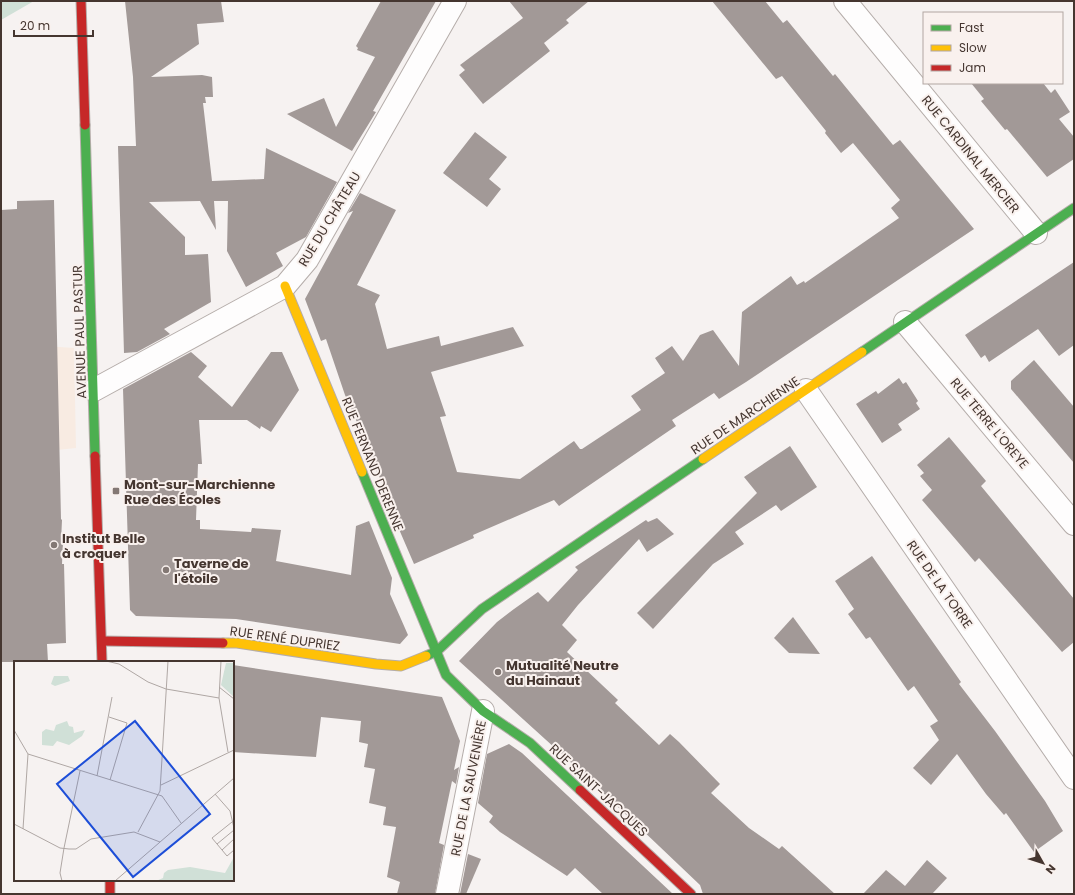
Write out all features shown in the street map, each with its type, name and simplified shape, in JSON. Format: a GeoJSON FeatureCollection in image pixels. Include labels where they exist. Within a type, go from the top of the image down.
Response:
{"type":"FeatureCollection","features":[{"type":"Feature","properties":{"kind":"street","name":"AVENUE PAUL PASTUR"},"geometry":{"type":"LineString","coordinates":[[81,1],[102,661]]}},
{"type":"Feature","properties":{"kind":"street","name":"RUE DU CHÂTEAU"},"geometry":{"type":"LineString","coordinates":[[94,390],[285,286],[307,260],[455,1]]}},
{"type":"Feature","properties":{"kind":"street","name":"RUE CARDINAL MERCIER"},"geometry":{"type":"LineString","coordinates":[[845,1],[1036,233]]}},
{"type":"Feature","properties":{"kind":"street","name":"RUE DE MARCHIENNE"},"geometry":{"type":"LineString","coordinates":[[437,651],[482,609],[1074,208]]}},
{"type":"Feature","properties":{"kind":"street","name":"RUE FERNAND DERENNE"},"geometry":{"type":"LineString","coordinates":[[285,286],[437,651]]}},
{"type":"Feature","properties":{"kind":"street","name":"RUE TERRE L'OREYE"},"geometry":{"type":"LineString","coordinates":[[905,322],[1074,524]]}},
{"type":"Feature","properties":{"kind":"street","name":"RUE DE LA TORRE"},"geometry":{"type":"LineString","coordinates":[[806,390],[1074,778]]}},
{"type":"Feature","properties":{"kind":"street","name":"RUE RENÉ DUPRIEZ"},"geometry":{"type":"LineString","coordinates":[[102,641],[237,643],[376,664],[400,666],[437,651]]}},
{"type":"Feature","properties":{"kind":"street","name":"RUE DE LA SAUVENIÈRE"},"geometry":{"type":"LineString","coordinates":[[437,651],[446,675],[483,711],[447,894]]}},
{"type":"Feature","properties":{"kind":"street","name":"RUE SAINT-JACQUES"},"geometry":{"type":"LineString","coordinates":[[483,711],[530,743],[691,894]]}},
{"type":"Feature","properties":{"kind":"street"},"geometry":{"type":"LineString","coordinates":[[110,881],[110,894]]}},
{"type":"Feature","properties":{"kind":"shaded area"},"geometry":{"type":"Polygon","coordinates":[[[1,1],[34,1],[1,20],[1,1]]]}},
{"type":"Feature","properties":{"kind":"shaded area"},"geometry":{"type":"Polygon","coordinates":[[[1,343],[74,348],[76,448],[10,455],[1,343]]]}},
{"type":"Feature","properties":{"kind":"building"},"geometry":{"type":"Polygon","coordinates":[[[125,1],[221,1],[224,22],[197,24],[199,44],[151,77],[202,75],[212,77],[213,97],[205,97],[206,103],[203,103],[212,181],[264,179],[266,148],[337,182],[306,237],[276,253],[283,266],[246,287],[227,251],[228,201],[214,201],[216,230],[200,201],[149,202],[185,237],[185,255],[208,254],[211,302],[164,329],[170,334],[137,352],[124,353],[118,146],[136,146],[133,77],[125,1]]]}},
{"type":"Feature","properties":{"kind":"building"},"geometry":{"type":"Polygon","coordinates":[[[381,1],[436,1],[373,111],[376,112],[352,151],[287,114],[324,98],[336,127],[375,57],[357,50],[358,48],[356,46],[381,1]]]}},
{"type":"Feature","properties":{"kind":"building"},"geometry":{"type":"Polygon","coordinates":[[[509,1],[589,1],[566,20],[569,23],[544,43],[550,51],[483,104],[459,75],[465,70],[460,65],[523,18],[509,1]]]}},
{"type":"Feature","properties":{"kind":"building"},"geometry":{"type":"Polygon","coordinates":[[[712,1],[765,1],[783,23],[787,20],[833,76],[835,74],[893,145],[900,140],[974,229],[746,382],[719,399],[714,393],[672,420],[676,426],[559,506],[554,500],[473,535],[474,538],[414,564],[392,513],[395,512],[364,443],[366,443],[345,395],[326,339],[321,341],[305,299],[353,211],[348,213],[360,193],[396,210],[357,285],[380,295],[375,304],[387,349],[439,336],[441,346],[513,327],[524,346],[431,372],[446,416],[440,417],[457,472],[520,479],[574,441],[580,449],[582,449],[641,410],[631,396],[665,373],[655,358],[672,346],[683,361],[700,335],[713,330],[739,366],[742,312],[791,276],[797,285],[804,281],[805,283],[899,218],[891,208],[900,200],[853,143],[841,153],[825,133],[826,131],[782,76],[776,79],[712,1]]]}},
{"type":"Feature","properties":{"kind":"building"},"geometry":{"type":"Polygon","coordinates":[[[972,84],[1044,84],[1051,93],[1055,89],[1070,112],[1059,119],[1074,137],[1074,159],[1047,177],[1007,129],[1005,130],[981,101],[984,99],[972,84]]]}},
{"type":"Feature","properties":{"kind":"building"},"geometry":{"type":"Polygon","coordinates":[[[475,132],[507,157],[489,179],[501,189],[487,207],[443,173],[475,132]]]}},
{"type":"Feature","properties":{"kind":"building"},"geometry":{"type":"Polygon","coordinates":[[[54,200],[62,520],[61,542],[63,542],[62,564],[64,564],[66,643],[47,644],[48,661],[1,662],[1,210],[17,209],[17,201],[54,200]]]}},
{"type":"Feature","properties":{"kind":"building"},"geometry":{"type":"Polygon","coordinates":[[[1074,262],[1074,345],[1059,356],[1038,329],[989,362],[985,355],[981,358],[965,335],[1074,262]]]}},
{"type":"Feature","properties":{"kind":"building"},"geometry":{"type":"Polygon","coordinates":[[[191,352],[207,366],[198,377],[232,407],[271,352],[282,352],[299,390],[271,432],[261,426],[260,429],[247,420],[199,420],[202,464],[198,464],[196,520],[200,520],[200,529],[251,532],[252,528],[281,530],[276,561],[351,575],[356,526],[369,521],[392,578],[390,594],[408,635],[400,644],[236,619],[136,616],[130,610],[123,389],[191,352]]]}},
{"type":"Feature","properties":{"kind":"building"},"geometry":{"type":"Polygon","coordinates":[[[1034,360],[1074,407],[1074,463],[1011,389],[1011,381],[1034,360]]]}},
{"type":"Feature","properties":{"kind":"building"},"geometry":{"type":"Polygon","coordinates":[[[899,378],[903,384],[906,382],[918,401],[916,403],[920,409],[898,424],[902,430],[882,443],[856,404],[876,391],[878,394],[899,378]]]}},
{"type":"Feature","properties":{"kind":"building"},"geometry":{"type":"Polygon","coordinates":[[[949,437],[986,481],[981,486],[1074,599],[1074,642],[1062,652],[979,558],[975,562],[922,500],[932,490],[920,476],[924,473],[917,465],[949,437]]]}},
{"type":"Feature","properties":{"kind":"building"},"geometry":{"type":"Polygon","coordinates":[[[790,446],[817,487],[781,511],[776,505],[735,532],[744,544],[713,564],[653,629],[637,613],[757,493],[744,477],[790,446]]]}},
{"type":"Feature","properties":{"kind":"building"},"geometry":{"type":"Polygon","coordinates":[[[657,518],[674,534],[647,552],[639,539],[578,605],[562,625],[577,640],[567,652],[618,700],[615,703],[659,745],[670,734],[679,742],[720,784],[711,793],[749,828],[779,849],[782,846],[835,894],[703,894],[700,885],[577,768],[459,661],[497,622],[514,609],[538,592],[548,602],[578,570],[575,567],[646,520],[648,522],[657,518]]]}},
{"type":"Feature","properties":{"kind":"building"},"geometry":{"type":"Polygon","coordinates":[[[872,556],[961,682],[959,684],[1045,801],[1063,831],[1034,852],[1006,813],[1004,815],[986,794],[957,754],[931,785],[913,768],[939,740],[930,726],[938,721],[914,686],[908,691],[870,637],[866,639],[848,614],[854,609],[835,581],[872,556]]]}},
{"type":"Feature","properties":{"kind":"building"},"geometry":{"type":"Polygon","coordinates":[[[793,617],[820,654],[789,653],[774,638],[793,617]]]}},
{"type":"Feature","properties":{"kind":"building"},"geometry":{"type":"Polygon","coordinates":[[[234,665],[442,697],[460,741],[454,770],[459,767],[456,784],[452,781],[439,843],[444,845],[435,894],[397,894],[400,882],[387,877],[396,827],[383,825],[386,807],[369,803],[375,769],[364,767],[368,744],[359,742],[361,721],[321,717],[316,757],[234,752],[234,665]]]}},
{"type":"Feature","properties":{"kind":"building"},"geometry":{"type":"Polygon","coordinates":[[[509,744],[522,753],[673,894],[603,894],[575,868],[567,876],[500,832],[489,822],[493,816],[478,803],[487,754],[509,744]]]}},
{"type":"Feature","properties":{"kind":"building"},"geometry":{"type":"Polygon","coordinates":[[[468,854],[481,859],[466,894],[460,894],[468,854]]]}},
{"type":"Feature","properties":{"kind":"building"},"geometry":{"type":"Polygon","coordinates":[[[927,860],[947,878],[932,894],[863,894],[886,870],[905,886],[927,860]]]}},
{"type":"Feature","properties":{"kind":"traffic: fast"},"geometry":{"type":"LineString","coordinates":[[85,125],[95,456]]}},
{"type":"Feature","properties":{"kind":"traffic: fast"},"geometry":{"type":"LineString","coordinates":[[862,352],[1074,208]]}},
{"type":"Feature","properties":{"kind":"traffic: fast"},"geometry":{"type":"LineString","coordinates":[[426,656],[437,651],[482,609],[703,459]]}},
{"type":"Feature","properties":{"kind":"traffic: fast"},"geometry":{"type":"LineString","coordinates":[[362,472],[446,675],[483,711],[530,743],[580,790]]}},
{"type":"Feature","properties":{"kind":"traffic: slow"},"geometry":{"type":"LineString","coordinates":[[285,286],[362,472]]}},
{"type":"Feature","properties":{"kind":"traffic: slow"},"geometry":{"type":"LineString","coordinates":[[703,459],[862,352]]}},
{"type":"Feature","properties":{"kind":"traffic: slow"},"geometry":{"type":"LineString","coordinates":[[223,643],[237,643],[376,664],[401,666],[426,656]]}},
{"type":"Feature","properties":{"kind":"traffic: jam"},"geometry":{"type":"LineString","coordinates":[[81,1],[85,125]]}},
{"type":"Feature","properties":{"kind":"traffic: jam"},"geometry":{"type":"LineString","coordinates":[[95,456],[102,661]]}},
{"type":"Feature","properties":{"kind":"traffic: jam"},"geometry":{"type":"LineString","coordinates":[[102,641],[223,643]]}},
{"type":"Feature","properties":{"kind":"traffic: jam"},"geometry":{"type":"LineString","coordinates":[[580,790],[691,894]]}},
{"type":"Feature","properties":{"kind":"traffic: jam"},"geometry":{"type":"LineString","coordinates":[[110,881],[110,894]]}},
{"type":"Feature","properties":{"kind":"place","name":"Mont-sur-Marchienne Rue des Écoles"},"geometry":{"type":"Point","coordinates":[116,491]}},
{"type":"Feature","properties":{"kind":"place","name":"Institut Belle à croquer"},"geometry":{"type":"Point","coordinates":[54,545]}},
{"type":"Feature","properties":{"kind":"place","name":"Taverne de l'étoile"},"geometry":{"type":"Point","coordinates":[166,570]}},
{"type":"Feature","properties":{"kind":"place","name":"Mutualité Neutre du Hainaut"},"geometry":{"type":"Point","coordinates":[498,672]}}]}
